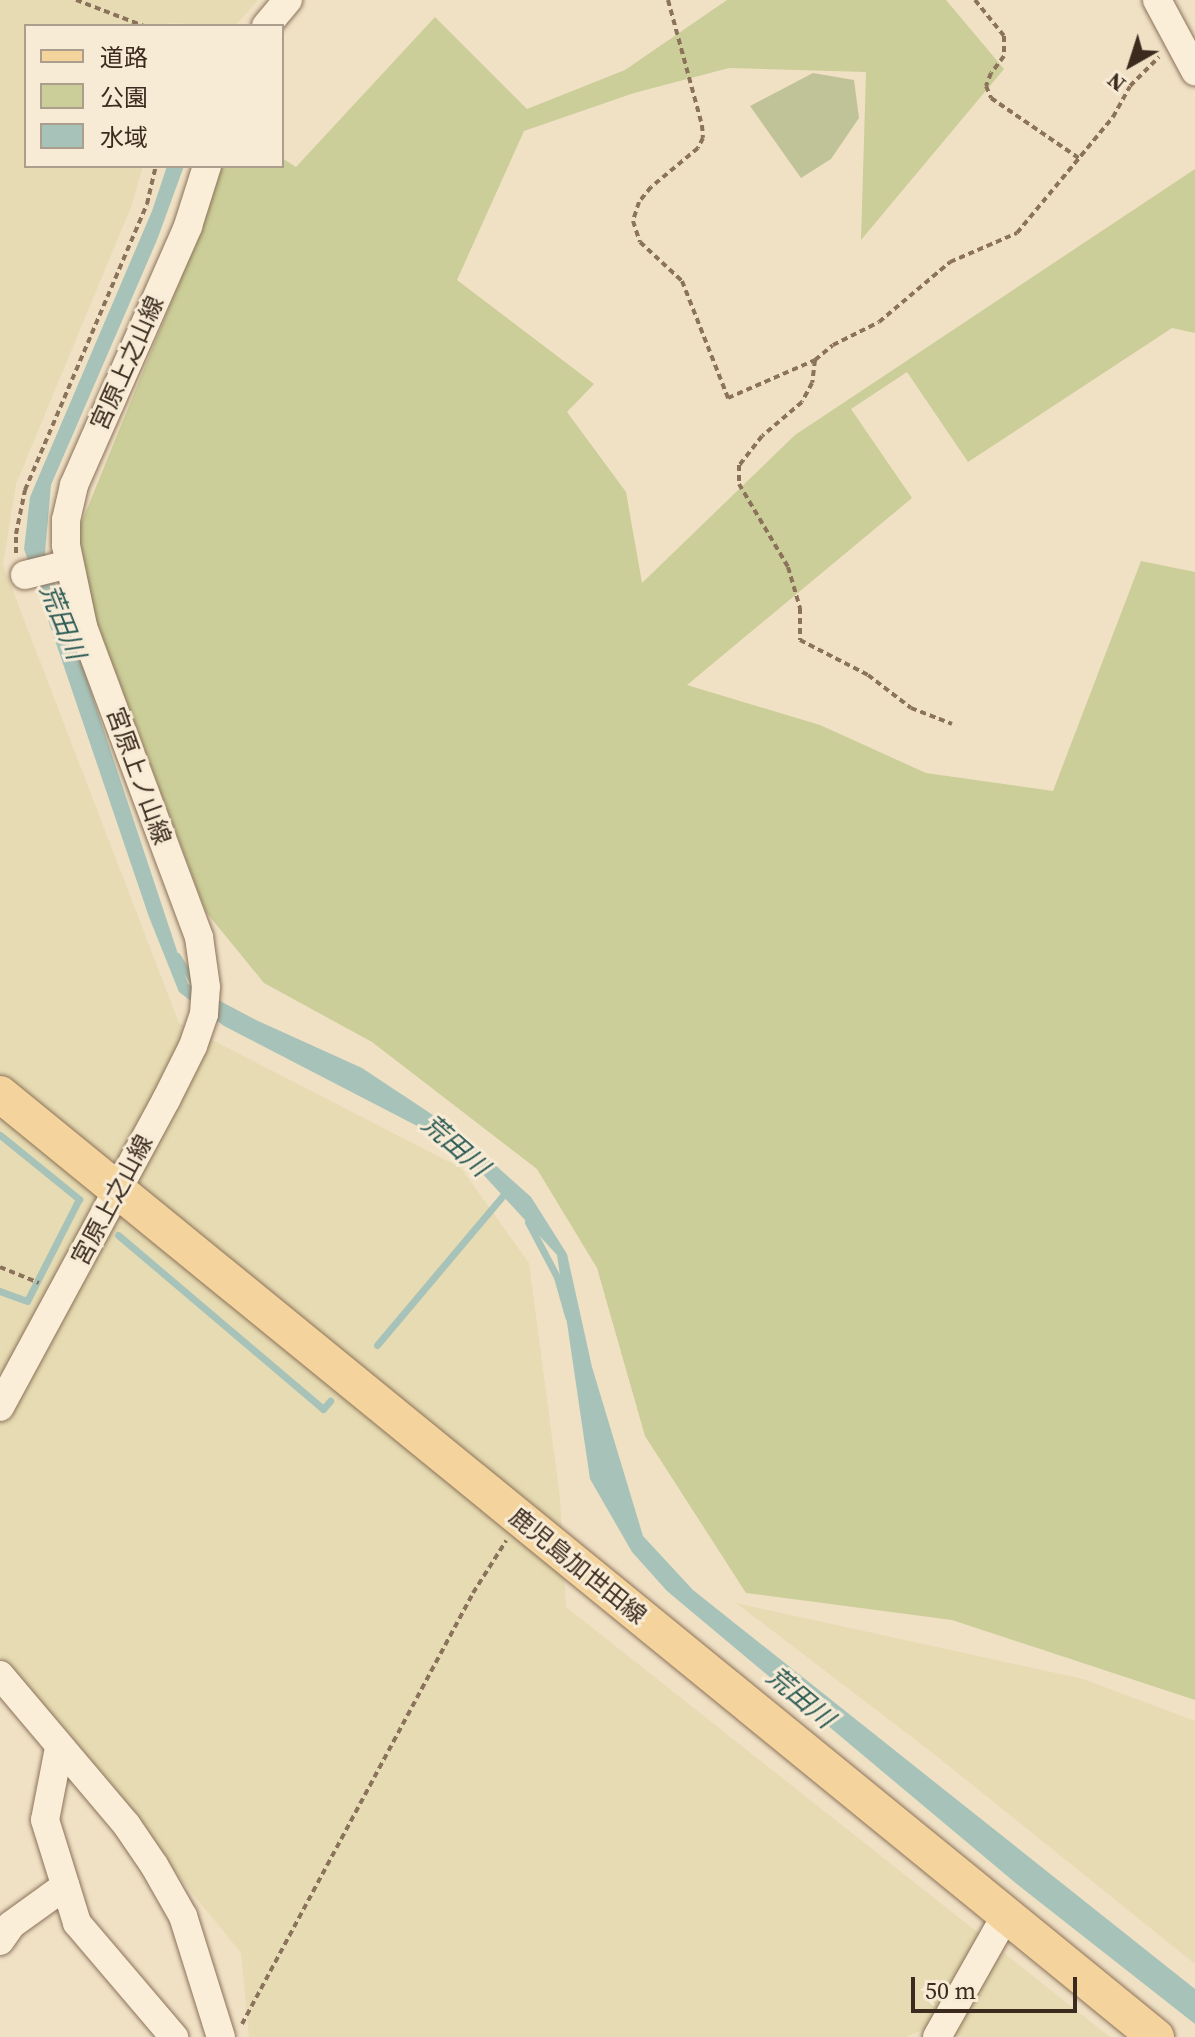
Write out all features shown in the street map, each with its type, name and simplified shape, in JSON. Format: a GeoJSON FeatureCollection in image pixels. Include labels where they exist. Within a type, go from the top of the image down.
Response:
{"type":"FeatureCollection","features":[{"type":"Feature","properties":{"kind":"main road","name":"鹿児島加世田線"},"geometry":{"type":"LineString","coordinates":[[0,1094],[1156,2037]]}},
{"type":"Feature","properties":{"kind":"street"},"geometry":{"type":"LineString","coordinates":[[268,24],[288,0]]}},
{"type":"Feature","properties":{"kind":"street"},"geometry":{"type":"LineString","coordinates":[[1157,0],[1195,71]]}},
{"type":"Feature","properties":{"kind":"street","name":"宮原上之山線"},"geometry":{"type":"LineString","coordinates":[[69,564],[66,520],[74,485],[188,226],[206,168]]}},
{"type":"Feature","properties":{"kind":"street"},"geometry":{"type":"LineString","coordinates":[[19,570],[69,564]]}},
{"type":"Feature","properties":{"kind":"street","name":"宮原上ノ山線"},"geometry":{"type":"LineString","coordinates":[[69,564],[83,626],[199,937],[206,987]]}},
{"type":"Feature","properties":{"kind":"street","name":"宮原上之山線"},"geometry":{"type":"LineString","coordinates":[[0,1407],[193,1046],[204,1014],[206,987]]}},
{"type":"Feature","properties":{"kind":"street"},"geometry":{"type":"LineString","coordinates":[[0,1675],[126,1824],[183,1916],[228,2035]]}},
{"type":"Feature","properties":{"kind":"street"},"geometry":{"type":"LineString","coordinates":[[59,1748],[45,1820],[77,1923],[174,2037]]}},
{"type":"Feature","properties":{"kind":"street"},"geometry":{"type":"LineString","coordinates":[[0,1941],[11,1925],[65,1886]]}},
{"type":"Feature","properties":{"kind":"street"},"geometry":{"type":"LineString","coordinates":[[937,2037],[1006,1915]]}},
{"type":"Feature","properties":{"kind":"path"},"geometry":{"type":"LineString","coordinates":[[76,0],[139,24]]}},
{"type":"Feature","properties":{"kind":"path"},"geometry":{"type":"LineString","coordinates":[[668,0],[703,138],[698,148],[639,202],[633,221],[640,242],[682,281],[728,398],[815,360],[833,345],[879,322],[950,262],[1017,233],[1113,117],[1130,86],[1178,38]]}},
{"type":"Feature","properties":{"kind":"path"},"geometry":{"type":"LineString","coordinates":[[975,0],[1004,36],[1004,56],[991,73],[986,86],[991,98],[1080,159]]}},
{"type":"Feature","properties":{"kind":"path"},"geometry":{"type":"LineString","coordinates":[[19,570],[25,490],[147,204],[156,168]]}},
{"type":"Feature","properties":{"kind":"path"},"geometry":{"type":"LineString","coordinates":[[815,360],[812,383],[802,402],[762,436],[739,465],[739,484],[788,567],[800,608],[800,640],[868,675],[911,708],[952,724]]}},
{"type":"Feature","properties":{"kind":"path"},"geometry":{"type":"LineString","coordinates":[[0,1267],[32,1280]]}},
{"type":"Feature","properties":{"kind":"path"},"geometry":{"type":"LineString","coordinates":[[228,2035],[473,1593],[499,1549],[523,1521]]}},
{"type":"Feature","properties":{"kind":"shaded area"},"geometry":{"type":"Polygon","coordinates":[[[0,0],[258,0],[237,24],[24,24],[24,168],[142,168],[131,207],[16,484],[3,565],[179,1023],[461,1168],[529,1263],[560,1498],[566,1607],[1110,2037],[962,2037],[929,2027],[906,2037],[249,2037],[241,1953],[0,1656],[0,0]]]}},
{"type":"Feature","properties":{"kind":"shaded area"},"geometry":{"type":"Polygon","coordinates":[[[736,1603],[1083,1679],[1195,1721],[1195,1964],[934,1754],[736,1603]]]}},
{"type":"Feature","properties":{"kind":"green space"},"geometry":{"type":"Polygon","coordinates":[[[727,0],[946,0],[1004,69],[861,240],[866,72],[729,68],[634,93],[524,131],[457,280],[594,384],[567,412],[626,492],[642,583],[795,435],[1195,169],[1195,333],[1172,328],[968,462],[907,372],[851,409],[912,498],[687,685],[820,725],[926,773],[1053,791],[1141,561],[1195,572],[1195,1700],[952,1620],[746,1593],[645,1436],[597,1268],[537,1169],[372,1042],[264,983],[206,912],[75,564],[76,536],[186,266],[220,168],[284,168],[284,159],[296,167],[435,17],[527,109],[625,70],[727,0]]]}},
{"type":"Feature","properties":{"kind":"green space"},"geometry":{"type":"Polygon","coordinates":[[[813,73],[854,80],[859,118],[831,159],[801,178],[750,106],[813,73]]]}},
{"type":"Feature","properties":{"kind":"water"},"geometry":{"type":"Polygon","coordinates":[[[166,168],[183,168],[157,240],[51,485],[45,553],[188,984],[256,1020],[362,1068],[457,1131],[531,1197],[567,1254],[592,1367],[643,1536],[693,1590],[1195,1989],[1195,2024],[1018,1885],[667,1591],[632,1552],[590,1479],[557,1255],[479,1170],[421,1128],[224,1026],[179,992],[149,917],[24,549],[30,497],[152,211],[166,168]]]}},
{"type":"Feature","properties":{"kind":"waterway","name":"荒田川"},"geometry":{"type":"LineString","coordinates":[[177,956],[196,986]]}},
{"type":"Feature","properties":{"kind":"waterway"},"geometry":{"type":"LineString","coordinates":[[0,1135],[79,1199],[27,1301],[0,1291]]}},
{"type":"Feature","properties":{"kind":"waterway"},"geometry":{"type":"LineString","coordinates":[[377,1345],[506,1192]]}},
{"type":"Feature","properties":{"kind":"waterway","name":"荒田川"},"geometry":{"type":"LineString","coordinates":[[528,1222],[557,1277],[568,1316]]}},
{"type":"Feature","properties":{"kind":"waterway"},"geometry":{"type":"LineString","coordinates":[[118,1235],[323,1409],[330,1401]]}}]}
